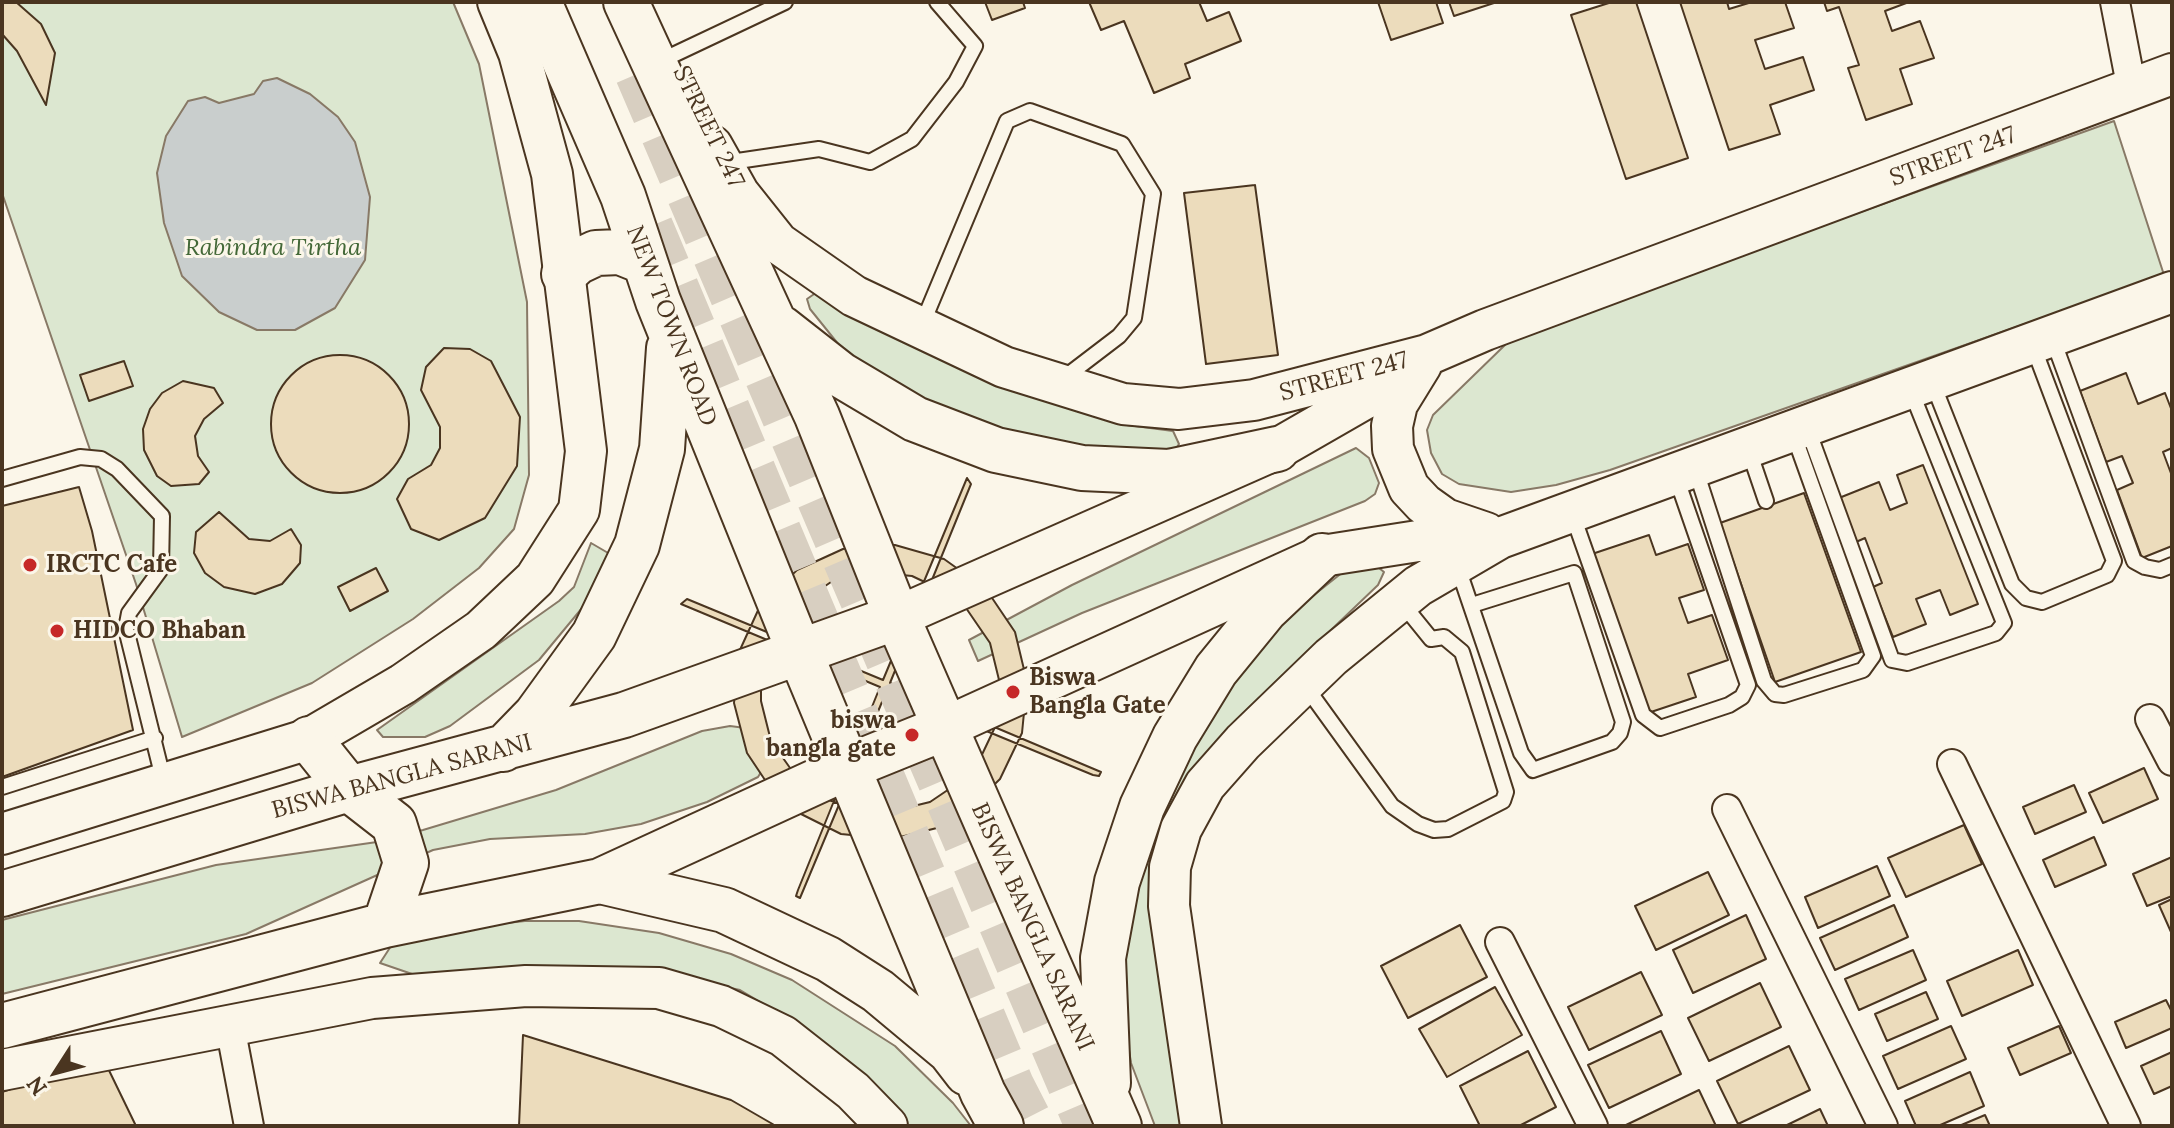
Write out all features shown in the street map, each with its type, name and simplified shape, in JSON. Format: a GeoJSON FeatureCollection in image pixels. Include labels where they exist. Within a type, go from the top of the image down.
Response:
{"type":"FeatureCollection","features":[{"type":"Feature","properties":{"kind":"main road","name":"BISWA BANGLA SARANI"},"geometry":{"type":"LineString","coordinates":[[626,2],[817,416],[944,728],[1114,1114]]}},
{"type":"Feature","properties":{"kind":"main road","name":"NEW TOWN ROAD"},"geometry":{"type":"LineString","coordinates":[[553,6],[651,282],[800,653],[850,766]]}},
{"type":"Feature","properties":{"kind":"main road"},"geometry":{"type":"LineString","coordinates":[[501,751],[536,715],[574,666],[600,624],[637,545],[659,462],[668,400],[669,351],[651,282],[620,252],[596,253],[577,262],[564,274]]}},
{"type":"Feature","properties":{"kind":"main road"},"geometry":{"type":"LineString","coordinates":[[773,321],[841,375],[915,419],[996,450],[1082,468],[1169,472],[1277,449]]}},
{"type":"Feature","properties":{"kind":"main road"},"geometry":{"type":"LineString","coordinates":[[1114,1114],[1103,958],[1117,882],[1142,807],[1175,737],[1216,670],[1265,610],[1322,556]]}},
{"type":"Feature","properties":{"kind":"main road","name":"BISWA BANGLA SARANI"},"geometry":{"type":"LineString","coordinates":[[2,894],[349,789],[501,751],[624,715],[897,617]]}},
{"type":"Feature","properties":{"kind":"main road"},"geometry":{"type":"LineString","coordinates":[[2,1026],[385,925],[600,881],[850,766],[944,728]]}},
{"type":"Feature","properties":{"kind":"main road"},"geometry":{"type":"LineString","coordinates":[[309,739],[349,789],[394,824],[406,863],[385,925]]}},
{"type":"Feature","properties":{"kind":"main road"},"geometry":{"type":"LineString","coordinates":[[850,766],[992,1110]]}},
{"type":"Feature","properties":{"kind":"main road"},"geometry":{"type":"LineString","coordinates":[[600,881],[724,910],[828,959],[878,991],[950,1051],[992,1110]]}},
{"type":"Feature","properties":{"kind":"street"},"geometry":{"type":"LineString","coordinates":[[2,834],[309,739],[403,684],[481,630],[535,579],[579,510],[586,451],[552,174],[519,53],[498,2]]}},
{"type":"Feature","properties":{"kind":"street","name":"STREET 247"},"geometry":{"type":"LineString","coordinates":[[650,2],[722,164],[739,194],[778,243],[854,296],[1004,367],[1123,404],[1179,409],[1254,400],[1427,355],[1500,324],[2172,74]]}},
{"type":"Feature","properties":{"kind":"street"},"geometry":{"type":"LineString","coordinates":[[2115,2],[2132,90]]}},
{"type":"Feature","properties":{"kind":"street"},"geometry":{"type":"LineString","coordinates":[[1201,1126],[1169,906],[1170,867],[1181,829],[1205,785],[1303,683],[1400,601],[1500,538],[2172,292]]}},
{"type":"Feature","properties":{"kind":"street"},"geometry":{"type":"LineString","coordinates":[[897,617],[1277,449],[1364,399],[1427,355]]}},
{"type":"Feature","properties":{"kind":"street"},"geometry":{"type":"LineString","coordinates":[[1427,355],[1397,404],[1392,426],[1393,449],[1398,462],[1409,488],[1424,504],[1445,519],[1500,538]]}},
{"type":"Feature","properties":{"kind":"street"},"geometry":{"type":"LineString","coordinates":[[944,728],[1322,556],[1418,541],[1500,538]]}},
{"type":"Feature","properties":{"kind":"street"},"geometry":{"type":"LineString","coordinates":[[2150,719],[2172,761]]}},
{"type":"Feature","properties":{"kind":"street"},"geometry":{"type":"LineString","coordinates":[[1952,764],[2126,1126]]}},
{"type":"Feature","properties":{"kind":"street"},"geometry":{"type":"LineString","coordinates":[[1727,809],[1883,1126]]}},
{"type":"Feature","properties":{"kind":"street"},"geometry":{"type":"LineString","coordinates":[[1500,942],[1593,1126]]}},
{"type":"Feature","properties":{"kind":"street"},"geometry":{"type":"LineString","coordinates":[[2,1070],[372,998],[526,986],[659,988],[721,1006],[783,1036],[853,1091],[887,1126]]}},
{"type":"Feature","properties":{"kind":"street"},"geometry":{"type":"LineString","coordinates":[[230,1026],[249,1126]]}},
{"type":"Feature","properties":{"kind":"lane"},"geometry":{"type":"LineString","coordinates":[[673,55],[785,2]]}},
{"type":"Feature","properties":{"kind":"lane"},"geometry":{"type":"LineString","coordinates":[[722,164],[819,149],[870,162],[912,139],[956,82],[975,46],[937,2]]}},
{"type":"Feature","properties":{"kind":"lane"},"geometry":{"type":"LineString","coordinates":[[921,327],[1007,121],[1030,111],[1122,144],[1153,194],[1134,318],[1119,336],[1057,384]]}},
{"type":"Feature","properties":{"kind":"lane"},"geometry":{"type":"LineString","coordinates":[[1921,383],[2012,584],[2026,598],[2042,602],[2107,575],[2114,561],[2042,339]]}},
{"type":"Feature","properties":{"kind":"lane"},"geometry":{"type":"LineString","coordinates":[[2042,339],[2134,561],[2160,570],[2172,565]]}},
{"type":"Feature","properties":{"kind":"lane"},"geometry":{"type":"LineString","coordinates":[[1799,428],[1892,660],[1907,663],[1996,633],[2004,623],[1921,383]]}},
{"type":"Feature","properties":{"kind":"lane"},"geometry":{"type":"LineString","coordinates":[[1685,470],[1764,681],[1775,694],[1784,695],[1863,670],[1873,656],[1799,428]]}},
{"type":"Feature","properties":{"kind":"lane"},"geometry":{"type":"LineString","coordinates":[[1747,447],[1766,501]]}},
{"type":"Feature","properties":{"kind":"lane"},"geometry":{"type":"LineString","coordinates":[[2,479],[80,457],[101,459],[117,469],[162,516],[161,569],[129,613],[126,629],[155,738],[164,786]]}},
{"type":"Feature","properties":{"kind":"lane"},"geometry":{"type":"LineString","coordinates":[[1572,512],[1643,715],[1660,728],[1729,705],[1742,697],[1748,685],[1685,470]]}},
{"type":"Feature","properties":{"kind":"lane"},"geometry":{"type":"LineString","coordinates":[[1457,563],[1521,753],[1533,770],[1612,742],[1620,733],[1623,722],[1574,573],[1472,605]]}},
{"type":"Feature","properties":{"kind":"lane"},"geometry":{"type":"LineString","coordinates":[[1303,683],[1392,806],[1418,824],[1434,830],[1448,829],[1503,801],[1506,792],[1462,652],[1444,637],[1431,639],[1400,601]]}},
{"type":"Feature","properties":{"kind":"lane"},"geometry":{"type":"LineString","coordinates":[[2,787],[155,738]]}},
{"type":"Feature","properties":{"kind":"green space","name":"Rabindra Tirtha"},"geometry":{"type":"Polygon","coordinates":[[[2,2],[453,2],[479,64],[527,302],[529,475],[514,529],[479,568],[413,619],[312,683],[182,737],[136,584],[2,193],[2,2]]]}},
{"type":"Feature","properties":{"kind":"green space"},"geometry":{"type":"Polygon","coordinates":[[[2114,121],[2164,275],[1610,470],[1556,485],[1511,492],[1459,484],[1442,474],[1431,453],[1427,430],[1433,415],[1506,344],[1540,327],[2114,121]]]}},
{"type":"Feature","properties":{"kind":"green space"},"geometry":{"type":"Polygon","coordinates":[[[817,292],[1077,411],[1127,425],[1173,431],[1179,444],[1174,452],[1087,455],[972,426],[872,373],[843,350],[810,309],[807,299],[817,292]]]}},
{"type":"Feature","properties":{"kind":"green space"},"geometry":{"type":"Polygon","coordinates":[[[1356,448],[1369,458],[1379,483],[1375,494],[1365,501],[1082,613],[978,661],[969,640],[1072,585],[1356,448]]]}},
{"type":"Feature","properties":{"kind":"green space"},"geometry":{"type":"Polygon","coordinates":[[[591,543],[615,557],[597,590],[539,660],[450,726],[425,737],[383,737],[377,730],[559,601],[574,587],[591,543]]]}},
{"type":"Feature","properties":{"kind":"green space"},"geometry":{"type":"Polygon","coordinates":[[[1374,564],[1384,572],[1378,585],[1262,696],[1201,761],[1179,792],[1193,1126],[1155,1126],[1131,1063],[1123,1011],[1125,943],[1134,881],[1170,770],[1275,626],[1348,568],[1374,564]]]}},
{"type":"Feature","properties":{"kind":"green space"},"geometry":{"type":"Polygon","coordinates":[[[730,726],[753,729],[763,769],[758,777],[707,802],[641,824],[585,834],[490,839],[433,850],[246,934],[2,994],[2,920],[216,865],[377,842],[423,830],[556,790],[702,731],[730,726]]]}},
{"type":"Feature","properties":{"kind":"green space"},"geometry":{"type":"Polygon","coordinates":[[[525,921],[579,921],[659,933],[731,954],[792,980],[895,1046],[953,1103],[971,1126],[909,1126],[797,1024],[740,990],[631,967],[415,975],[380,963],[393,943],[460,928],[525,921]]]}},
{"type":"Feature","properties":{"kind":"shaded area"},"geometry":{"type":"Polygon","coordinates":[[[277,78],[310,94],[338,117],[355,142],[370,197],[365,260],[335,308],[295,330],[257,330],[219,312],[182,276],[164,223],[157,173],[166,136],[188,101],[205,97],[219,103],[254,94],[263,81],[277,78]]]}},
{"type":"Feature","properties":{"kind":"building"},"geometry":{"type":"Polygon","coordinates":[[[2,2],[16,2],[41,24],[55,53],[46,105],[17,51],[2,34],[2,2]]]}},
{"type":"Feature","properties":{"kind":"building"},"geometry":{"type":"Polygon","coordinates":[[[985,2],[1023,2],[1025,8],[992,20],[985,2]]]}},
{"type":"Feature","properties":{"kind":"building"},"geometry":{"type":"Polygon","coordinates":[[[1089,2],[1199,2],[1207,21],[1229,12],[1241,41],[1185,64],[1190,78],[1154,93],[1124,21],[1101,30],[1089,2]]]}},
{"type":"Feature","properties":{"kind":"building"},"geometry":{"type":"Polygon","coordinates":[[[1378,2],[1436,2],[1443,23],[1391,40],[1378,2]]]}},
{"type":"Feature","properties":{"kind":"building"},"geometry":{"type":"Polygon","coordinates":[[[1449,2],[1497,2],[1454,16],[1449,2]]]}},
{"type":"Feature","properties":{"kind":"building"},"geometry":{"type":"Polygon","coordinates":[[[1612,2],[1636,2],[1688,158],[1626,179],[1571,15],[1612,2]]]}},
{"type":"Feature","properties":{"kind":"building"},"geometry":{"type":"Polygon","coordinates":[[[1680,2],[1727,2],[1729,9],[1752,2],[1785,2],[1794,28],[1755,40],[1765,69],[1803,57],[1814,90],[1770,105],[1780,134],[1729,150],[1680,2]]]}},
{"type":"Feature","properties":{"kind":"building"},"geometry":{"type":"Polygon","coordinates":[[[1824,2],[1909,2],[1885,11],[1892,31],[1920,21],[1934,58],[1900,69],[1912,104],[1866,120],[1848,68],[1859,65],[1839,7],[1827,11],[1824,2]]]}},
{"type":"Feature","properties":{"kind":"building"},"geometry":{"type":"Polygon","coordinates":[[[1255,185],[1278,355],[1206,364],[1184,193],[1255,185]]]}},
{"type":"Feature","properties":{"kind":"building"},"geometry":{"type":"Polygon","coordinates":[[[444,348],[470,349],[491,361],[520,417],[517,466],[485,518],[439,540],[411,529],[397,499],[408,479],[431,465],[440,448],[440,427],[421,390],[426,367],[444,348]]]}},
{"type":"Feature","properties":{"kind":"building"},"geometry":{"type":"Polygon","coordinates":[[[340,355],[367,360],[389,375],[404,397],[409,424],[404,451],[389,473],[367,488],[340,493],[313,488],[291,473],[276,451],[271,424],[276,397],[291,375],[313,360],[340,355]]]}},
{"type":"Feature","properties":{"kind":"building"},"geometry":{"type":"Polygon","coordinates":[[[124,361],[133,386],[89,401],[80,375],[124,361]]]}},
{"type":"Feature","properties":{"kind":"building"},"geometry":{"type":"Polygon","coordinates":[[[2126,373],[2138,404],[2165,393],[2172,411],[2172,448],[2163,452],[2172,476],[2172,546],[2142,558],[2117,490],[2133,483],[2122,456],[2106,462],[2080,391],[2126,373]]]}},
{"type":"Feature","properties":{"kind":"building"},"geometry":{"type":"Polygon","coordinates":[[[183,381],[214,388],[223,403],[204,419],[195,436],[198,456],[209,472],[199,484],[171,486],[157,476],[144,450],[143,429],[150,409],[162,393],[183,381]]]}},
{"type":"Feature","properties":{"kind":"building"},"geometry":{"type":"Polygon","coordinates":[[[1923,465],[1978,604],[1950,615],[1940,590],[1916,599],[1926,624],[1893,637],[1873,587],[1882,583],[1865,538],[1856,542],[1839,498],[1879,482],[1890,510],[1907,503],[1897,475],[1923,465]]]}},
{"type":"Feature","properties":{"kind":"building"},"geometry":{"type":"Polygon","coordinates":[[[967,478],[971,484],[890,683],[1101,772],[1099,776],[1093,775],[887,690],[800,898],[796,896],[798,890],[880,687],[681,604],[687,599],[883,680],[967,478]]]}},
{"type":"Feature","properties":{"kind":"building","name":"HIDCO Bhaban"},"geometry":{"type":"Polygon","coordinates":[[[79,487],[92,531],[133,730],[2,777],[2,506],[79,487]]]}},
{"type":"Feature","properties":{"kind":"building"},"geometry":{"type":"Polygon","coordinates":[[[1804,493],[1861,652],[1775,682],[1720,523],[1804,493]]]}},
{"type":"Feature","properties":{"kind":"building"},"geometry":{"type":"Polygon","coordinates":[[[219,512],[249,539],[270,541],[291,529],[301,545],[300,563],[282,584],[255,594],[224,587],[205,573],[194,553],[196,532],[219,512]]]}},
{"type":"Feature","properties":{"kind":"building"},"geometry":{"type":"Polygon","coordinates":[[[1649,535],[1656,555],[1688,544],[1704,590],[1679,598],[1688,623],[1712,615],[1728,660],[1688,674],[1696,697],[1648,713],[1592,554],[1649,535]]]}},
{"type":"Feature","properties":{"kind":"building","name":"Biswa Bangla Gate"},"geometry":{"type":"Polygon","coordinates":[[[895,545],[944,559],[986,589],[1015,632],[1027,682],[1022,733],[1000,779],[963,815],[941,827],[892,839],[841,834],[795,811],[775,795],[747,753],[734,703],[739,652],[760,606],[797,570],[843,549],[895,545]],[[871,572],[831,582],[796,606],[761,680],[761,701],[771,741],[795,775],[829,800],[848,807],[889,812],[930,802],[964,779],[978,763],[996,725],[1000,684],[990,643],[966,608],[950,594],[912,576],[871,572]]]}},
{"type":"Feature","properties":{"kind":"building"},"geometry":{"type":"Polygon","coordinates":[[[376,568],[388,591],[350,611],[338,587],[376,568]]]}},
{"type":"Feature","properties":{"kind":"building"},"geometry":{"type":"Polygon","coordinates":[[[2144,768],[2158,799],[2103,823],[2089,793],[2144,768]]]}},
{"type":"Feature","properties":{"kind":"building"},"geometry":{"type":"Polygon","coordinates":[[[2074,785],[2086,812],[2035,834],[2023,807],[2074,785]]]}},
{"type":"Feature","properties":{"kind":"building"},"geometry":{"type":"Polygon","coordinates":[[[1964,825],[1982,864],[1906,897],[1888,858],[1964,825]]]}},
{"type":"Feature","properties":{"kind":"building"},"geometry":{"type":"Polygon","coordinates":[[[2094,837],[2106,865],[2055,887],[2043,860],[2094,837]]]}},
{"type":"Feature","properties":{"kind":"building"},"geometry":{"type":"Polygon","coordinates":[[[2172,857],[2172,896],[2147,906],[2133,874],[2172,857]]]}},
{"type":"Feature","properties":{"kind":"building"},"geometry":{"type":"Polygon","coordinates":[[[1877,866],[1890,896],[1818,928],[1805,897],[1877,866]]]}},
{"type":"Feature","properties":{"kind":"building"},"geometry":{"type":"Polygon","coordinates":[[[1708,872],[1729,915],[1656,950],[1635,906],[1708,872]]]}},
{"type":"Feature","properties":{"kind":"building"},"geometry":{"type":"Polygon","coordinates":[[[2172,899],[2172,932],[2171,932],[2159,905],[2172,899]]]}},
{"type":"Feature","properties":{"kind":"building"},"geometry":{"type":"Polygon","coordinates":[[[1894,905],[1908,937],[1835,970],[1820,938],[1894,905]]]}},
{"type":"Feature","properties":{"kind":"building"},"geometry":{"type":"Polygon","coordinates":[[[1746,915],[1766,959],[1693,993],[1673,950],[1746,915]]]}},
{"type":"Feature","properties":{"kind":"building"},"geometry":{"type":"Polygon","coordinates":[[[1460,925],[1487,977],[1408,1018],[1381,966],[1460,925]]]}},
{"type":"Feature","properties":{"kind":"building"},"geometry":{"type":"Polygon","coordinates":[[[1913,950],[1926,980],[1859,1010],[1845,979],[1913,950]]]}},
{"type":"Feature","properties":{"kind":"building"},"geometry":{"type":"Polygon","coordinates":[[[2018,950],[2033,985],[1962,1016],[1947,981],[2018,950]]]}},
{"type":"Feature","properties":{"kind":"building"},"geometry":{"type":"Polygon","coordinates":[[[1641,972],[1662,1015],[1589,1050],[1568,1007],[1641,972]]]}},
{"type":"Feature","properties":{"kind":"building"},"geometry":{"type":"Polygon","coordinates":[[[1760,983],[1781,1027],[1709,1061],[1688,1018],[1760,983]]]}},
{"type":"Feature","properties":{"kind":"building"},"geometry":{"type":"Polygon","coordinates":[[[1495,987],[1522,1035],[1447,1077],[1419,1029],[1495,987]]]}},
{"type":"Feature","properties":{"kind":"building"},"geometry":{"type":"Polygon","coordinates":[[[1926,992],[1938,1019],[1887,1041],[1875,1014],[1926,992]]]}},
{"type":"Feature","properties":{"kind":"building"},"geometry":{"type":"Polygon","coordinates":[[[2166,1000],[2172,1012],[2172,1028],[2126,1048],[2115,1022],[2166,1000]]]}},
{"type":"Feature","properties":{"kind":"building"},"geometry":{"type":"Polygon","coordinates":[[[1951,1026],[1966,1059],[1898,1089],[1883,1056],[1951,1026]]]}},
{"type":"Feature","properties":{"kind":"building"},"geometry":{"type":"Polygon","coordinates":[[[2059,1026],[2071,1053],[2020,1075],[2008,1048],[2059,1026]]]}},
{"type":"Feature","properties":{"kind":"building"},"geometry":{"type":"Polygon","coordinates":[[[1661,1031],[1681,1074],[1609,1108],[1588,1065],[1661,1031]]]}},
{"type":"Feature","properties":{"kind":"building"},"geometry":{"type":"Polygon","coordinates":[[[523,1035],[731,1100],[776,1126],[519,1126],[523,1035]]]}},
{"type":"Feature","properties":{"kind":"building"},"geometry":{"type":"Polygon","coordinates":[[[1789,1046],[1810,1090],[1738,1124],[1717,1081],[1789,1046]]]}},
{"type":"Feature","properties":{"kind":"building"},"geometry":{"type":"Polygon","coordinates":[[[1528,1051],[1556,1107],[1519,1126],[1480,1126],[1460,1086],[1528,1051]]]}},
{"type":"Feature","properties":{"kind":"building"},"geometry":{"type":"Polygon","coordinates":[[[2172,1052],[2172,1086],[2154,1094],[2141,1066],[2172,1052]]]}},
{"type":"Feature","properties":{"kind":"building"},"geometry":{"type":"Polygon","coordinates":[[[103,1058],[136,1126],[2,1126],[2,1092],[103,1058]]]}},
{"type":"Feature","properties":{"kind":"building"},"geometry":{"type":"Polygon","coordinates":[[[1970,1072],[1984,1106],[1938,1126],[1916,1126],[1905,1101],[1970,1072]]]}},
{"type":"Feature","properties":{"kind":"building"},"geometry":{"type":"Polygon","coordinates":[[[1699,1090],[1716,1126],[1626,1125],[1699,1090]]]}},
{"type":"Feature","properties":{"kind":"building"},"geometry":{"type":"Polygon","coordinates":[[[1820,1109],[1828,1126],[1785,1126],[1820,1109]]]}},
{"type":"Feature","properties":{"kind":"building"},"geometry":{"type":"Polygon","coordinates":[[[1985,1115],[1990,1126],[1959,1126],[1985,1115]]]}},
{"type":"Feature","properties":{"kind":"tunnel"},"geometry":{"type":"LineString","coordinates":[[637,74],[1087,1126]]}},
{"type":"Feature","properties":{"kind":"tunnel"},"geometry":{"type":"LineString","coordinates":[[651,226],[1012,1085],[1033,1126]]}},
{"type":"Feature","properties":{"kind":"place","name":"IRCTC Cafe"},"geometry":{"type":"Point","coordinates":[30,565]}},
{"type":"Feature","properties":{"kind":"place","name":"HIDCO Bhaban"},"geometry":{"type":"Point","coordinates":[57,631]}},
{"type":"Feature","properties":{"kind":"place","name":"Biswa Bangla Gate"},"geometry":{"type":"Point","coordinates":[1013,692]}},
{"type":"Feature","properties":{"kind":"place","name":"biswa bangla gate"},"geometry":{"type":"Point","coordinates":[912,735]}}]}
